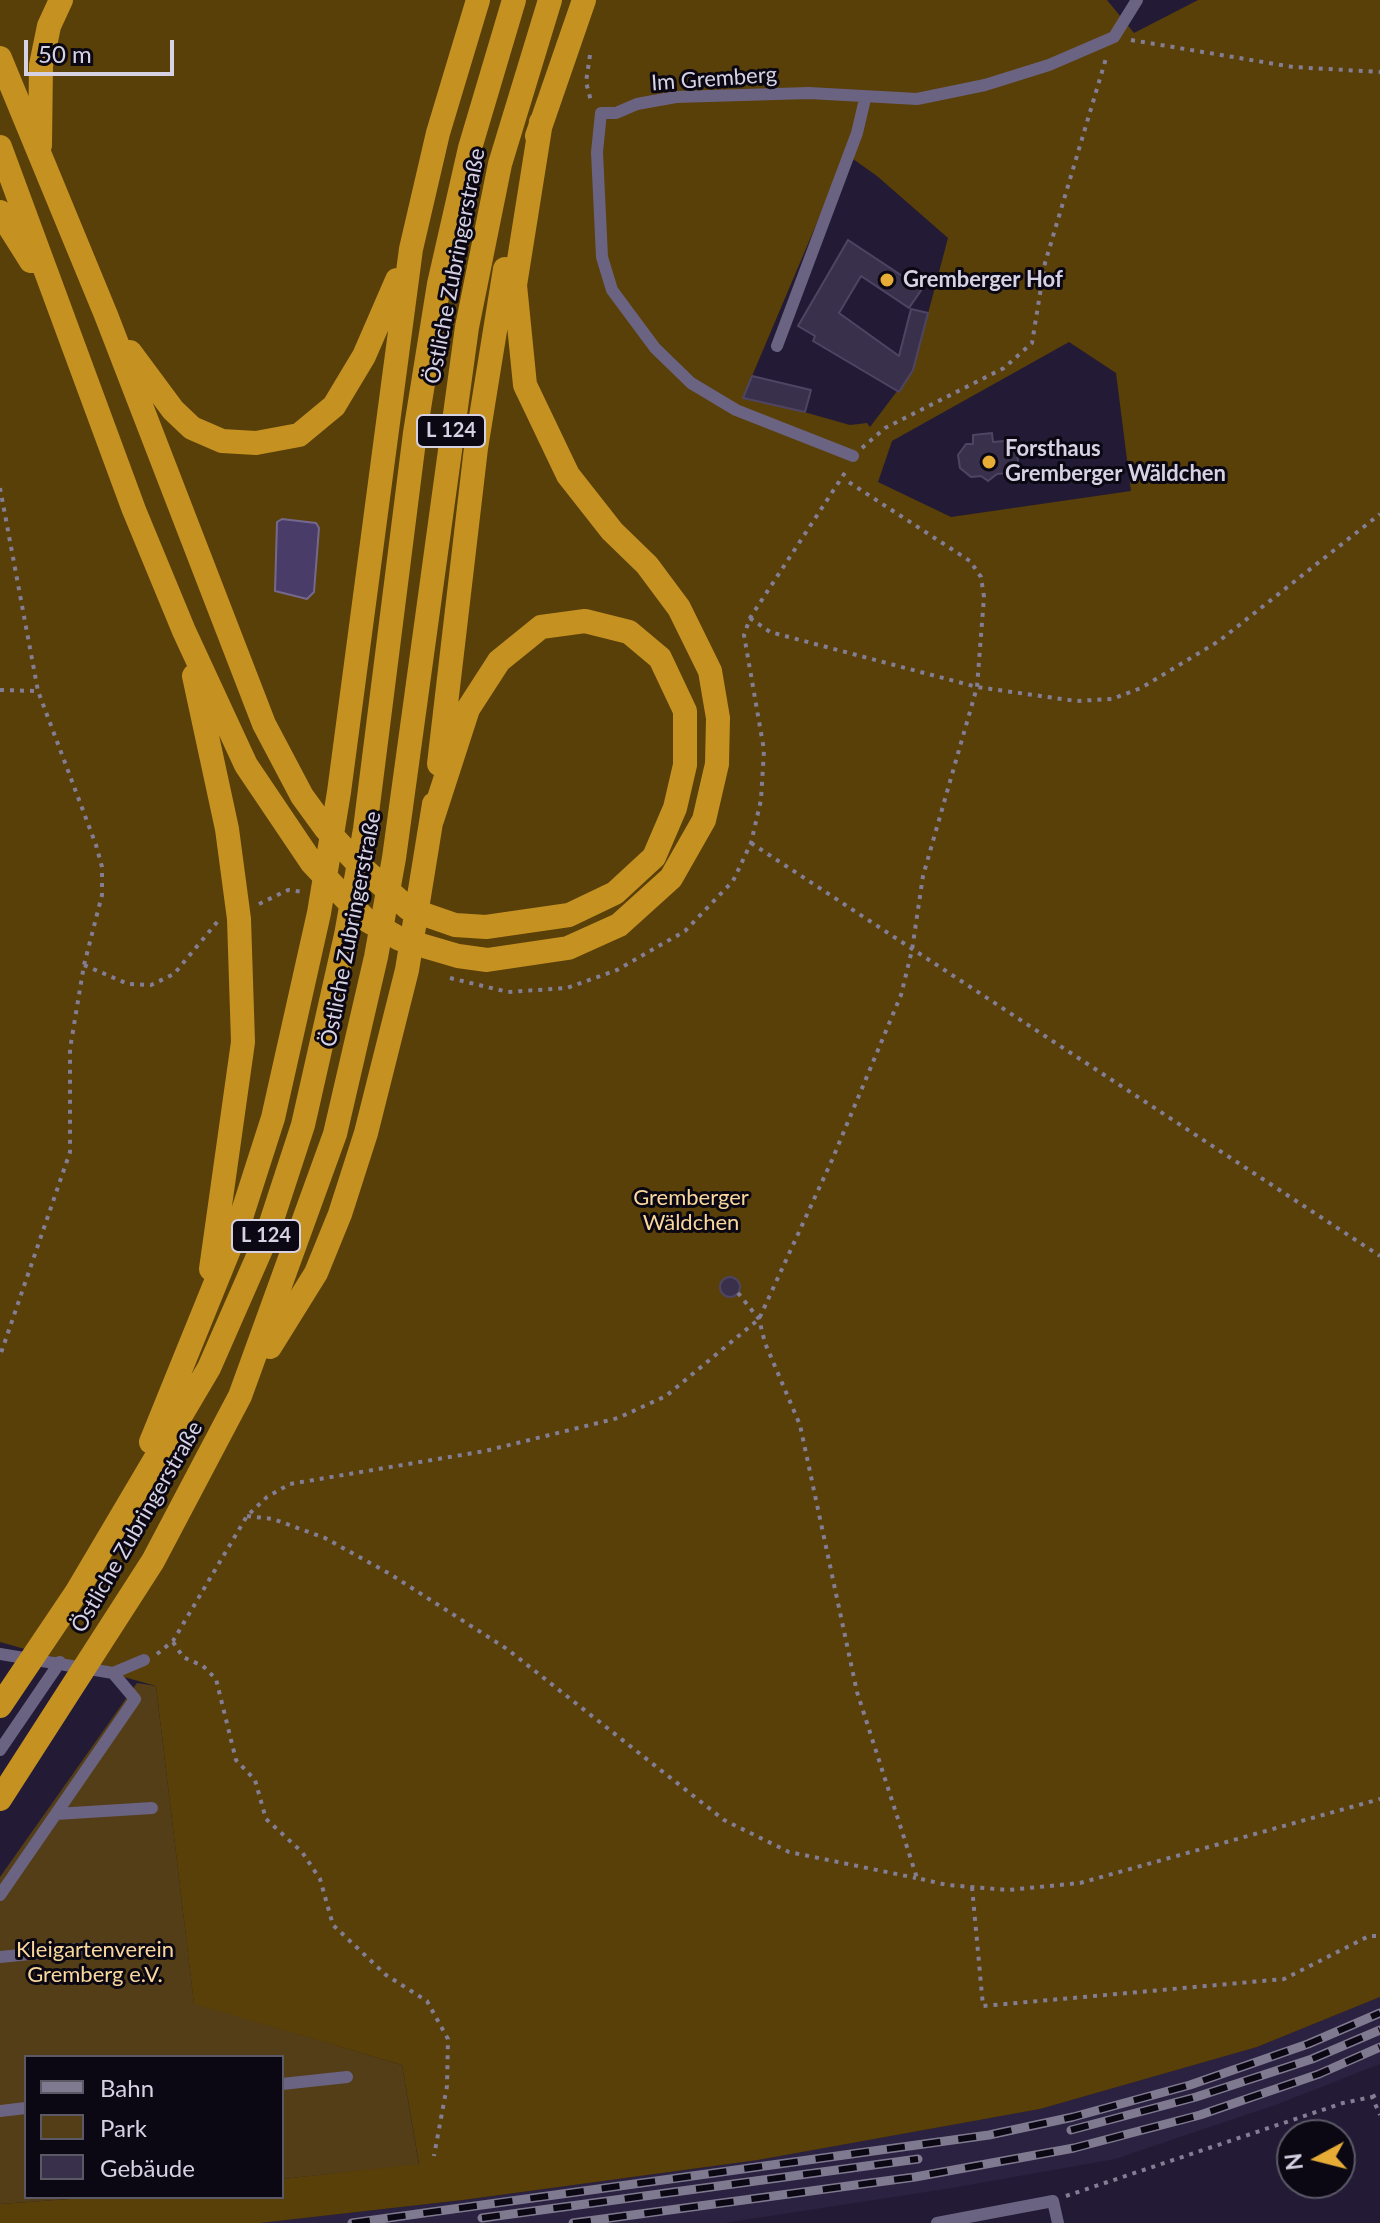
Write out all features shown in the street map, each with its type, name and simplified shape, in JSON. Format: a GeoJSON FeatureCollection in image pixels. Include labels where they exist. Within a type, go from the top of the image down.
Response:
{"type":"FeatureCollection","features":[{"type":"Feature","properties":{"kind":"highway"},"geometry":{"type":"LineString","coordinates":[[40,156],[41,65],[49,26],[61,0]]}},
{"type":"Feature","properties":{"kind":"highway"},"geometry":{"type":"LineString","coordinates":[[123,1512],[237,1230],[273,1118],[319,913],[339,792],[411,249],[438,133],[476,5]]}},
{"type":"Feature","properties":{"kind":"highway","name":"Östliche Zubringerstraße"},"geometry":{"type":"LineString","coordinates":[[0,1706],[76,1593],[209,1368],[266,1238],[303,1125],[346,935],[365,829],[415,433],[439,284],[470,148],[512,5]]}},
{"type":"Feature","properties":{"kind":"highway","name":"Östliche Zubringerstraße"},"geometry":{"type":"LineString","coordinates":[[0,1799],[117,1618],[191,1492],[240,1396],[335,1134],[376,957],[394,858],[467,327],[500,164],[548,5]]}},
{"type":"Feature","properties":{"kind":"highway"},"geometry":{"type":"LineString","coordinates":[[240,1396],[316,1273],[340,1214],[384,1071],[424,878],[492,337],[509,246],[541,122],[582,5]]}},
{"type":"Feature","properties":{"kind":"highway"},"geometry":{"type":"LineString","coordinates":[[0,58],[106,315],[264,724],[302,796],[326,829],[359,865],[409,909],[455,925],[486,927],[569,915],[615,893],[654,857],[675,808],[685,765],[685,711],[660,658],[629,632],[585,621],[541,627],[499,661],[468,709],[432,820]]}},
{"type":"Feature","properties":{"kind":"highway"},"geometry":{"type":"LineString","coordinates":[[0,147],[57,304],[184,631],[246,765],[290,834],[356,911],[400,939],[458,956],[487,960],[568,948],[619,925],[671,878],[704,820],[717,764],[718,718],[710,671],[679,608],[647,565],[612,531],[568,475],[525,385],[515,285],[541,122]]}},
{"type":"Feature","properties":{"kind":"highway"},"geometry":{"type":"LineString","coordinates":[[0,212],[57,304]]}},
{"type":"Feature","properties":{"kind":"highway"},"geometry":{"type":"LineString","coordinates":[[106,315],[158,393],[192,428],[222,441],[256,443],[299,435],[334,406],[364,356],[411,249]]}},
{"type":"Feature","properties":{"kind":"highway"},"geometry":{"type":"LineString","coordinates":[[184,631],[227,829],[238,912],[243,1042],[207,1302]]}},
{"type":"Feature","properties":{"kind":"lane"},"geometry":{"type":"LineString","coordinates":[[1114,37],[1137,0]]}},
{"type":"Feature","properties":{"kind":"lane","name":"Im Gremberg"},"geometry":{"type":"LineString","coordinates":[[601,113],[616,113],[637,104],[676,97],[809,93],[865,99],[917,99],[985,85],[1049,65],[1114,37]]}},
{"type":"Feature","properties":{"kind":"lane"},"geometry":{"type":"LineString","coordinates":[[777,346],[857,133],[865,99]]}},
{"type":"Feature","properties":{"kind":"lane"},"geometry":{"type":"LineString","coordinates":[[601,113],[597,152],[602,257],[612,290],[655,348],[691,383],[736,410],[853,456]]}},
{"type":"Feature","properties":{"kind":"lane"},"geometry":{"type":"LineString","coordinates":[[0,1654],[113,1673],[144,1660]]}},
{"type":"Feature","properties":{"kind":"lane"},"geometry":{"type":"LineString","coordinates":[[0,1750],[60,1662]]}},
{"type":"Feature","properties":{"kind":"lane"},"geometry":{"type":"LineString","coordinates":[[0,1895],[135,1699],[113,1673]]}},
{"type":"Feature","properties":{"kind":"lane"},"geometry":{"type":"LineString","coordinates":[[56,1814],[152,1808]]}},
{"type":"Feature","properties":{"kind":"lane"},"geometry":{"type":"LineString","coordinates":[[0,1957],[89,1948]]}},
{"type":"Feature","properties":{"kind":"lane"},"geometry":{"type":"LineString","coordinates":[[284,2084],[347,2077]]}},
{"type":"Feature","properties":{"kind":"lane"},"geometry":{"type":"LineString","coordinates":[[0,2111],[24,2108]]}},
{"type":"Feature","properties":{"kind":"lane"},"geometry":{"type":"LineString","coordinates":[[937,2223],[980,2219],[1053,2201],[1058,2223]]}},
{"type":"Feature","properties":{"kind":"path"},"geometry":{"type":"LineString","coordinates":[[1380,72],[1293,67],[1114,37],[1045,263],[1032,343],[1004,368],[885,428],[853,456],[844,479],[750,618],[744,635],[764,750],[761,800],[751,843],[1380,1256]]}},
{"type":"Feature","properties":{"kind":"path"},"geometry":{"type":"LineString","coordinates":[[591,47],[586,82],[592,104],[601,113]]}},
{"type":"Feature","properties":{"kind":"path"},"geometry":{"type":"LineString","coordinates":[[144,1660],[163,1652],[173,1641],[247,1516],[267,1497],[290,1484],[485,1451],[618,1418],[666,1396],[759,1319],[858,1101],[901,995],[912,950],[923,876],[977,687],[984,597],[981,577],[970,561],[844,479]]}},
{"type":"Feature","properties":{"kind":"path"},"geometry":{"type":"LineString","coordinates":[[0,488],[38,691],[102,867],[102,895],[84,965],[70,1049],[70,1152],[0,1356]]}},
{"type":"Feature","properties":{"kind":"path"},"geometry":{"type":"LineString","coordinates":[[750,618],[770,632],[977,687],[1076,701],[1112,699],[1141,688],[1219,641],[1380,514]]}},
{"type":"Feature","properties":{"kind":"path"},"geometry":{"type":"LineString","coordinates":[[0,690],[38,691]]}},
{"type":"Feature","properties":{"kind":"path"},"geometry":{"type":"LineString","coordinates":[[738,1293],[759,1319],[765,1343],[800,1425],[857,1692],[917,1878]]}},
{"type":"Feature","properties":{"kind":"path"},"geometry":{"type":"LineString","coordinates":[[247,1516],[273,1519],[325,1538],[429,1599],[507,1649],[724,1820],[789,1852],[917,1878],[1008,1890],[1080,1883],[1380,1799]]}},
{"type":"Feature","properties":{"kind":"path"},"geometry":{"type":"LineString","coordinates":[[173,1641],[183,1657],[203,1666],[216,1679],[236,1760],[255,1780],[266,1819],[302,1852],[320,1879],[333,1925],[386,1975],[427,2001],[448,2039],[447,2086],[434,2156]]}},
{"type":"Feature","properties":{"kind":"path"},"geometry":{"type":"LineString","coordinates":[[972,1887],[983,2006],[1284,1979],[1369,1936],[1380,1936]]}},
{"type":"Feature","properties":{"kind":"path"},"geometry":{"type":"LineString","coordinates":[[1053,2201],[1103,2181],[1380,2093]]}},
{"type":"Feature","properties":{"kind":"path"},"geometry":{"type":"LineString","coordinates":[[1372,2097],[1380,2115]]}},
{"type":"Feature","properties":{"kind":"shaded area"},"geometry":{"type":"Polygon","coordinates":[[[282,519],[316,523],[319,528],[314,592],[307,599],[275,591],[277,522],[282,519]]]}},
{"type":"Feature","properties":{"kind":"shaded area"},"geometry":{"type":"Polygon","coordinates":[[[1380,1997],[1380,2064],[1278,2104],[1115,2159],[724,2223],[260,2223],[463,2200],[758,2160],[1040,2109],[1257,2047],[1380,1997]]]}},
{"type":"Feature","properties":{"kind":"green space","name":"Gremberger Wäldchen"},"geometry":{"type":"Polygon","coordinates":[[[0,0],[1107,0],[1134,33],[1198,0],[1380,0],[1380,1997],[1257,2047],[1040,2109],[758,2160],[463,2200],[260,2223],[0,2223],[0,2204],[69,2199],[284,2199],[284,2179],[419,2164],[402,2065],[194,2004],[156,1686],[0,1642],[0,0]],[[846,154],[744,395],[850,425],[867,423],[870,427],[913,370],[948,238],[877,176],[846,154]],[[1069,342],[892,441],[878,482],[951,517],[1131,491],[1116,373],[1069,342]]]}},
{"type":"Feature","properties":{"kind":"green space","name":"Kleigartenverein Gremberg e.V."},"geometry":{"type":"Polygon","coordinates":[[[137,1683],[156,1686],[194,2003],[402,2065],[419,2165],[284,2179],[284,2055],[24,2055],[24,2199],[69,2199],[0,2204],[0,1877],[137,1683]]]}},
{"type":"Feature","properties":{"kind":"building"},"geometry":{"type":"Polygon","coordinates":[[[848,240],[922,289],[909,308],[861,276],[839,313],[899,356],[911,309],[928,313],[913,370],[899,392],[813,341],[815,336],[798,326],[848,240]]]}},
{"type":"Feature","properties":{"kind":"building"},"geometry":{"type":"Polygon","coordinates":[[[752,376],[811,390],[805,412],[743,398],[752,376]]]}},
{"type":"Feature","properties":{"kind":"building","name":"Forsthaus Gremberger Wäldchen"},"geometry":{"type":"Polygon","coordinates":[[[992,433],[993,442],[1016,440],[1019,472],[997,474],[988,481],[981,476],[971,477],[960,468],[958,455],[966,444],[973,444],[973,435],[992,433]]]}},
{"type":"Feature","properties":{"kind":"building"},"geometry":{"type":"Polygon","coordinates":[[[730,1277],[737,1280],[740,1287],[737,1294],[730,1297],[723,1294],[720,1287],[723,1280],[730,1277]]]}},
{"type":"Feature","properties":{"kind":"railway"},"geometry":{"type":"LineString","coordinates":[[352,2223],[989,2135],[1073,2117],[1190,2085],[1308,2044],[1380,2013]]}},
{"type":"Feature","properties":{"kind":"railway"},"geometry":{"type":"LineString","coordinates":[[1071,2130],[1196,2097],[1312,2059],[1380,2030]]}},
{"type":"Feature","properties":{"kind":"railway"},"geometry":{"type":"LineString","coordinates":[[573,2223],[915,2177],[1074,2148],[1200,2115],[1319,2074],[1380,2047]]}},
{"type":"Feature","properties":{"kind":"railway"},"geometry":{"type":"LineString","coordinates":[[482,2218],[918,2159]]}},
{"type":"Feature","properties":{"kind":"place","name":"Gremberger Hof"},"geometry":{"type":"Point","coordinates":[887,280]}},
{"type":"Feature","properties":{"kind":"place","name":"Forsthaus Gremberger Wäldchen"},"geometry":{"type":"Point","coordinates":[989,462]}}]}
